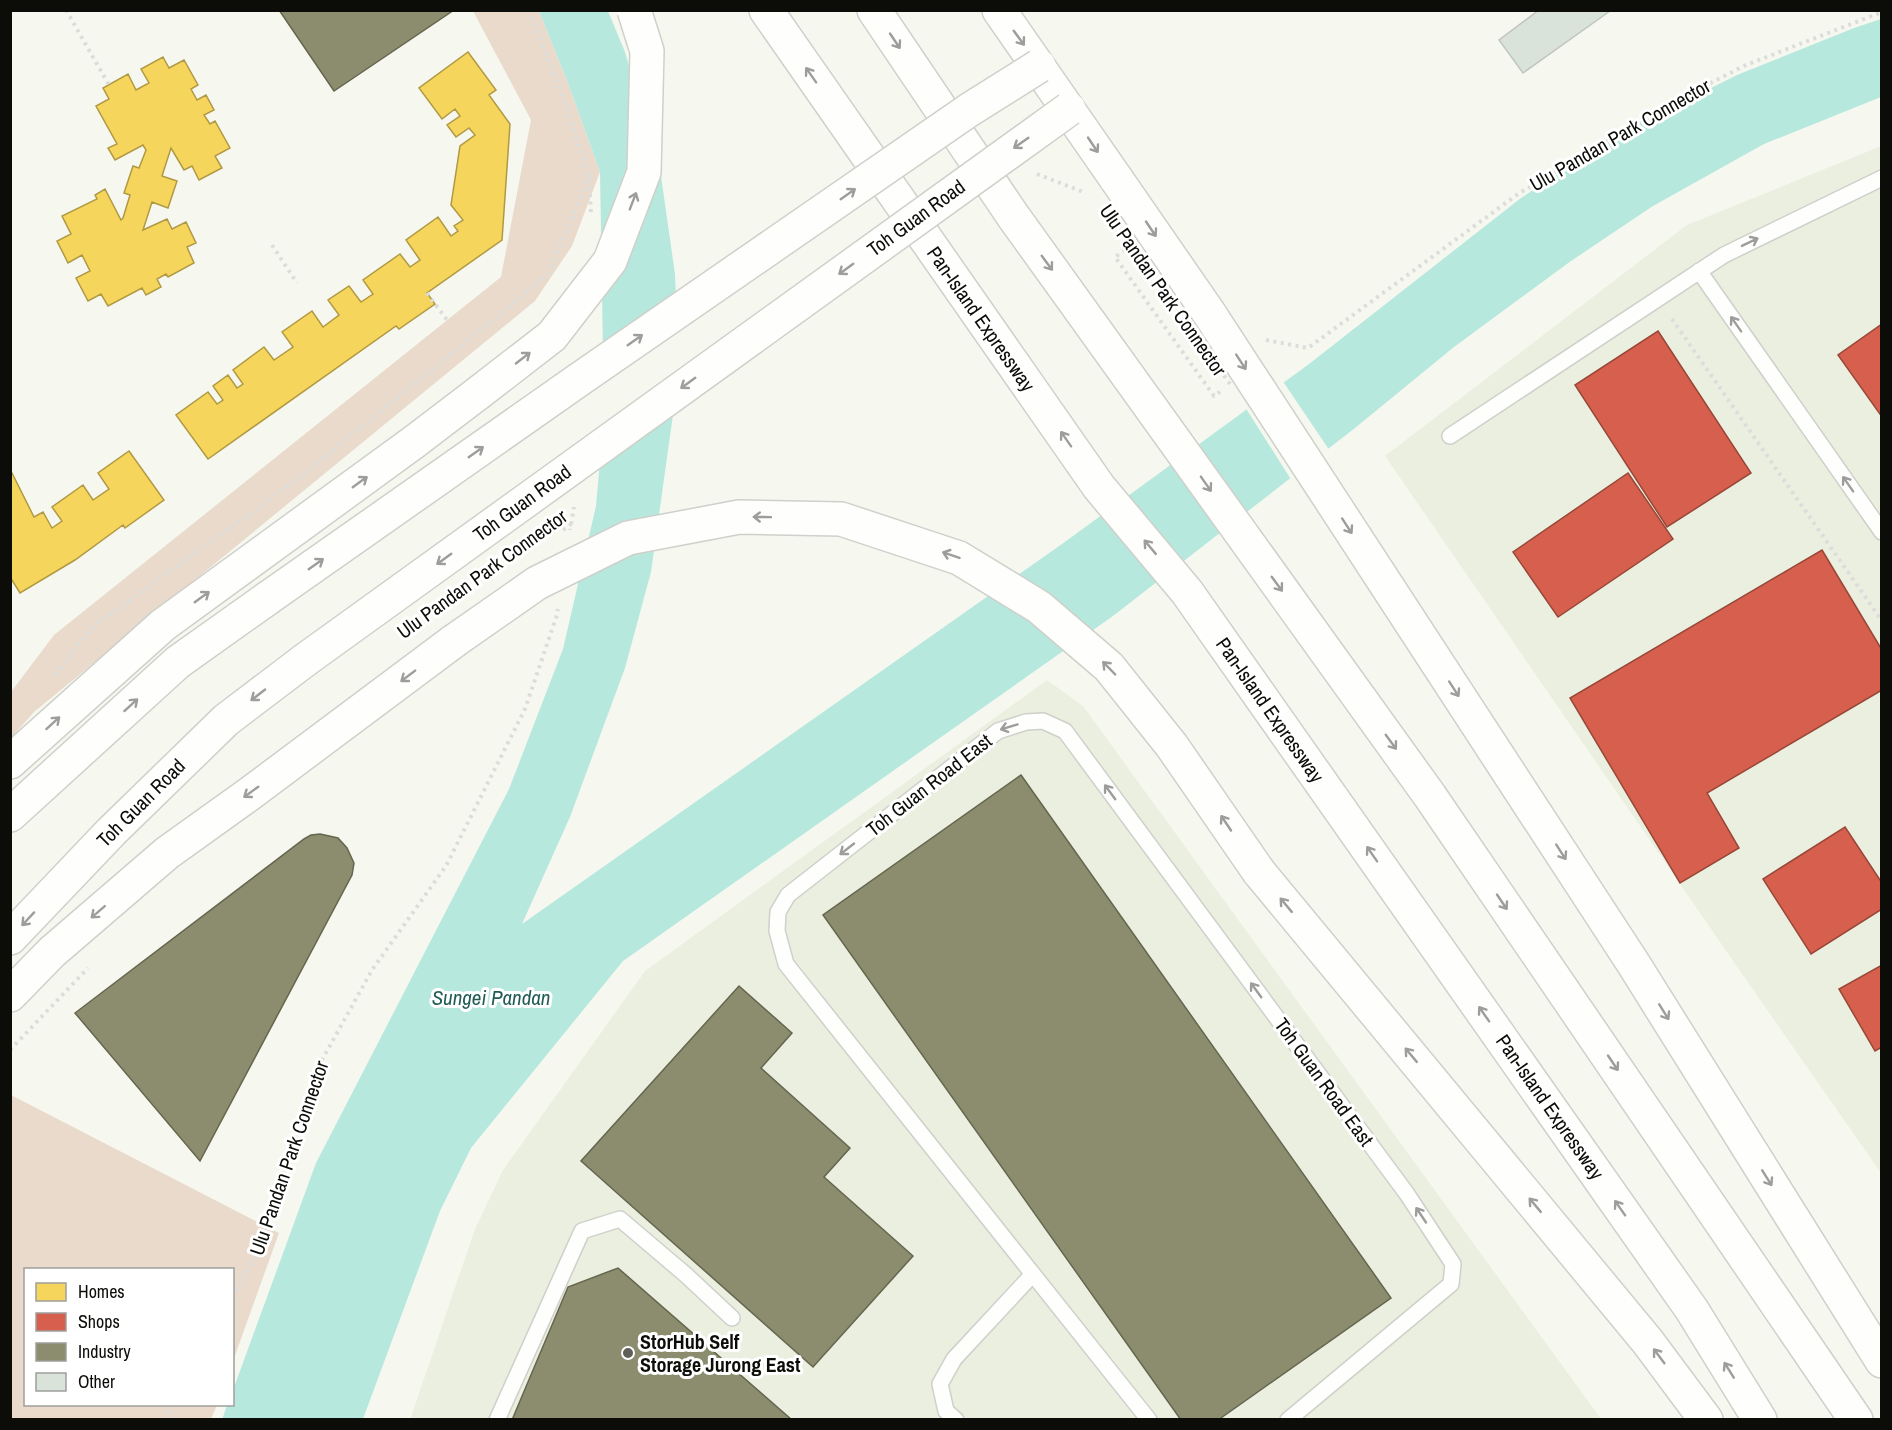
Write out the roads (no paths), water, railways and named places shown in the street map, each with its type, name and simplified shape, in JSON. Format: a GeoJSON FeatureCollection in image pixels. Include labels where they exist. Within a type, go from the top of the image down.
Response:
{"type":"FeatureCollection","features":[{"type":"Feature","properties":{"kind":"main road"},"geometry":{"type":"LineString","coordinates":[[10,762],[163,626],[414,442],[552,336],[610,261],[644,172],[647,51],[634,10]]}},
{"type":"Feature","properties":{"kind":"main road","name":"Pan-Island Expressway"},"geometry":{"type":"LineString","coordinates":[[766,10],[1099,487],[1188,592],[1692,1310],[1760,1419]]}},
{"type":"Feature","properties":{"kind":"main road"},"geometry":{"type":"LineString","coordinates":[[874,10],[1013,216],[1437,806],[1857,1419]]}},
{"type":"Feature","properties":{"kind":"main road"},"geometry":{"type":"LineString","coordinates":[[999,10],[1209,313],[1633,963],[1881,1361]]}},
{"type":"Feature","properties":{"kind":"main road"},"geometry":{"type":"LineString","coordinates":[[10,815],[178,662],[577,381],[969,111],[1039,66]]}},
{"type":"Feature","properties":{"kind":"main road","name":"Toh Guan Road"},"geometry":{"type":"LineString","coordinates":[[10,938],[111,832],[226,720],[305,660],[1069,109]]}},
{"type":"Feature","properties":{"kind":"main road"},"geometry":{"type":"LineString","coordinates":[[10,995],[52,952],[167,853],[454,640],[537,583],[628,538],[739,517],[841,519],[959,558],[1039,607],[1109,667],[1172,746],[1259,872],[1648,1342],[1706,1419]]}},
{"type":"Feature","properties":{"kind":"lane"},"geometry":{"type":"LineString","coordinates":[[1450,436],[1724,255],[1881,178]]}},
{"type":"Feature","properties":{"kind":"lane"},"geometry":{"type":"LineString","coordinates":[[1699,271],[1881,532]]}},
{"type":"Feature","properties":{"kind":"lane","name":"Toh Guan Road East"},"geometry":{"type":"LineString","coordinates":[[1149,1419],[786,964],[777,931],[778,912],[788,895],[998,730],[1026,722],[1043,721],[1065,731],[1407,1194],[1453,1264],[1451,1284],[1288,1419]]}},
{"type":"Feature","properties":{"kind":"lane"},"geometry":{"type":"LineString","coordinates":[[497,1419],[582,1231],[620,1219],[732,1318]]}},
{"type":"Feature","properties":{"kind":"lane"},"geometry":{"type":"LineString","coordinates":[[956,1419],[945,1411],[940,1384],[954,1359],[1033,1274]]}},
{"type":"Feature","properties":{"kind":"water","name":"Sungei Pandan"},"geometry":{"type":"Polygon","coordinates":[[[539,11],[608,11],[625,52],[661,176],[675,274],[679,372],[651,572],[625,668],[570,817],[522,924],[1062,544],[1309,364],[1521,198],[1619,134],[1737,75],[1881,19],[1881,97],[1764,144],[1653,206],[1571,261],[1454,347],[1355,428],[1113,616],[623,961],[471,1148],[440,1211],[363,1419],[222,1420],[227,1406],[234,1406],[234,1387],[316,1163],[509,789],[563,649],[596,506],[604,416],[600,172],[539,11]]]}},
{"type":"Feature","properties":{"kind":"place","name":"StorHub Self Storage Jurong East"},"geometry":{"type":"Point","coordinates":[628,1353]}}]}
